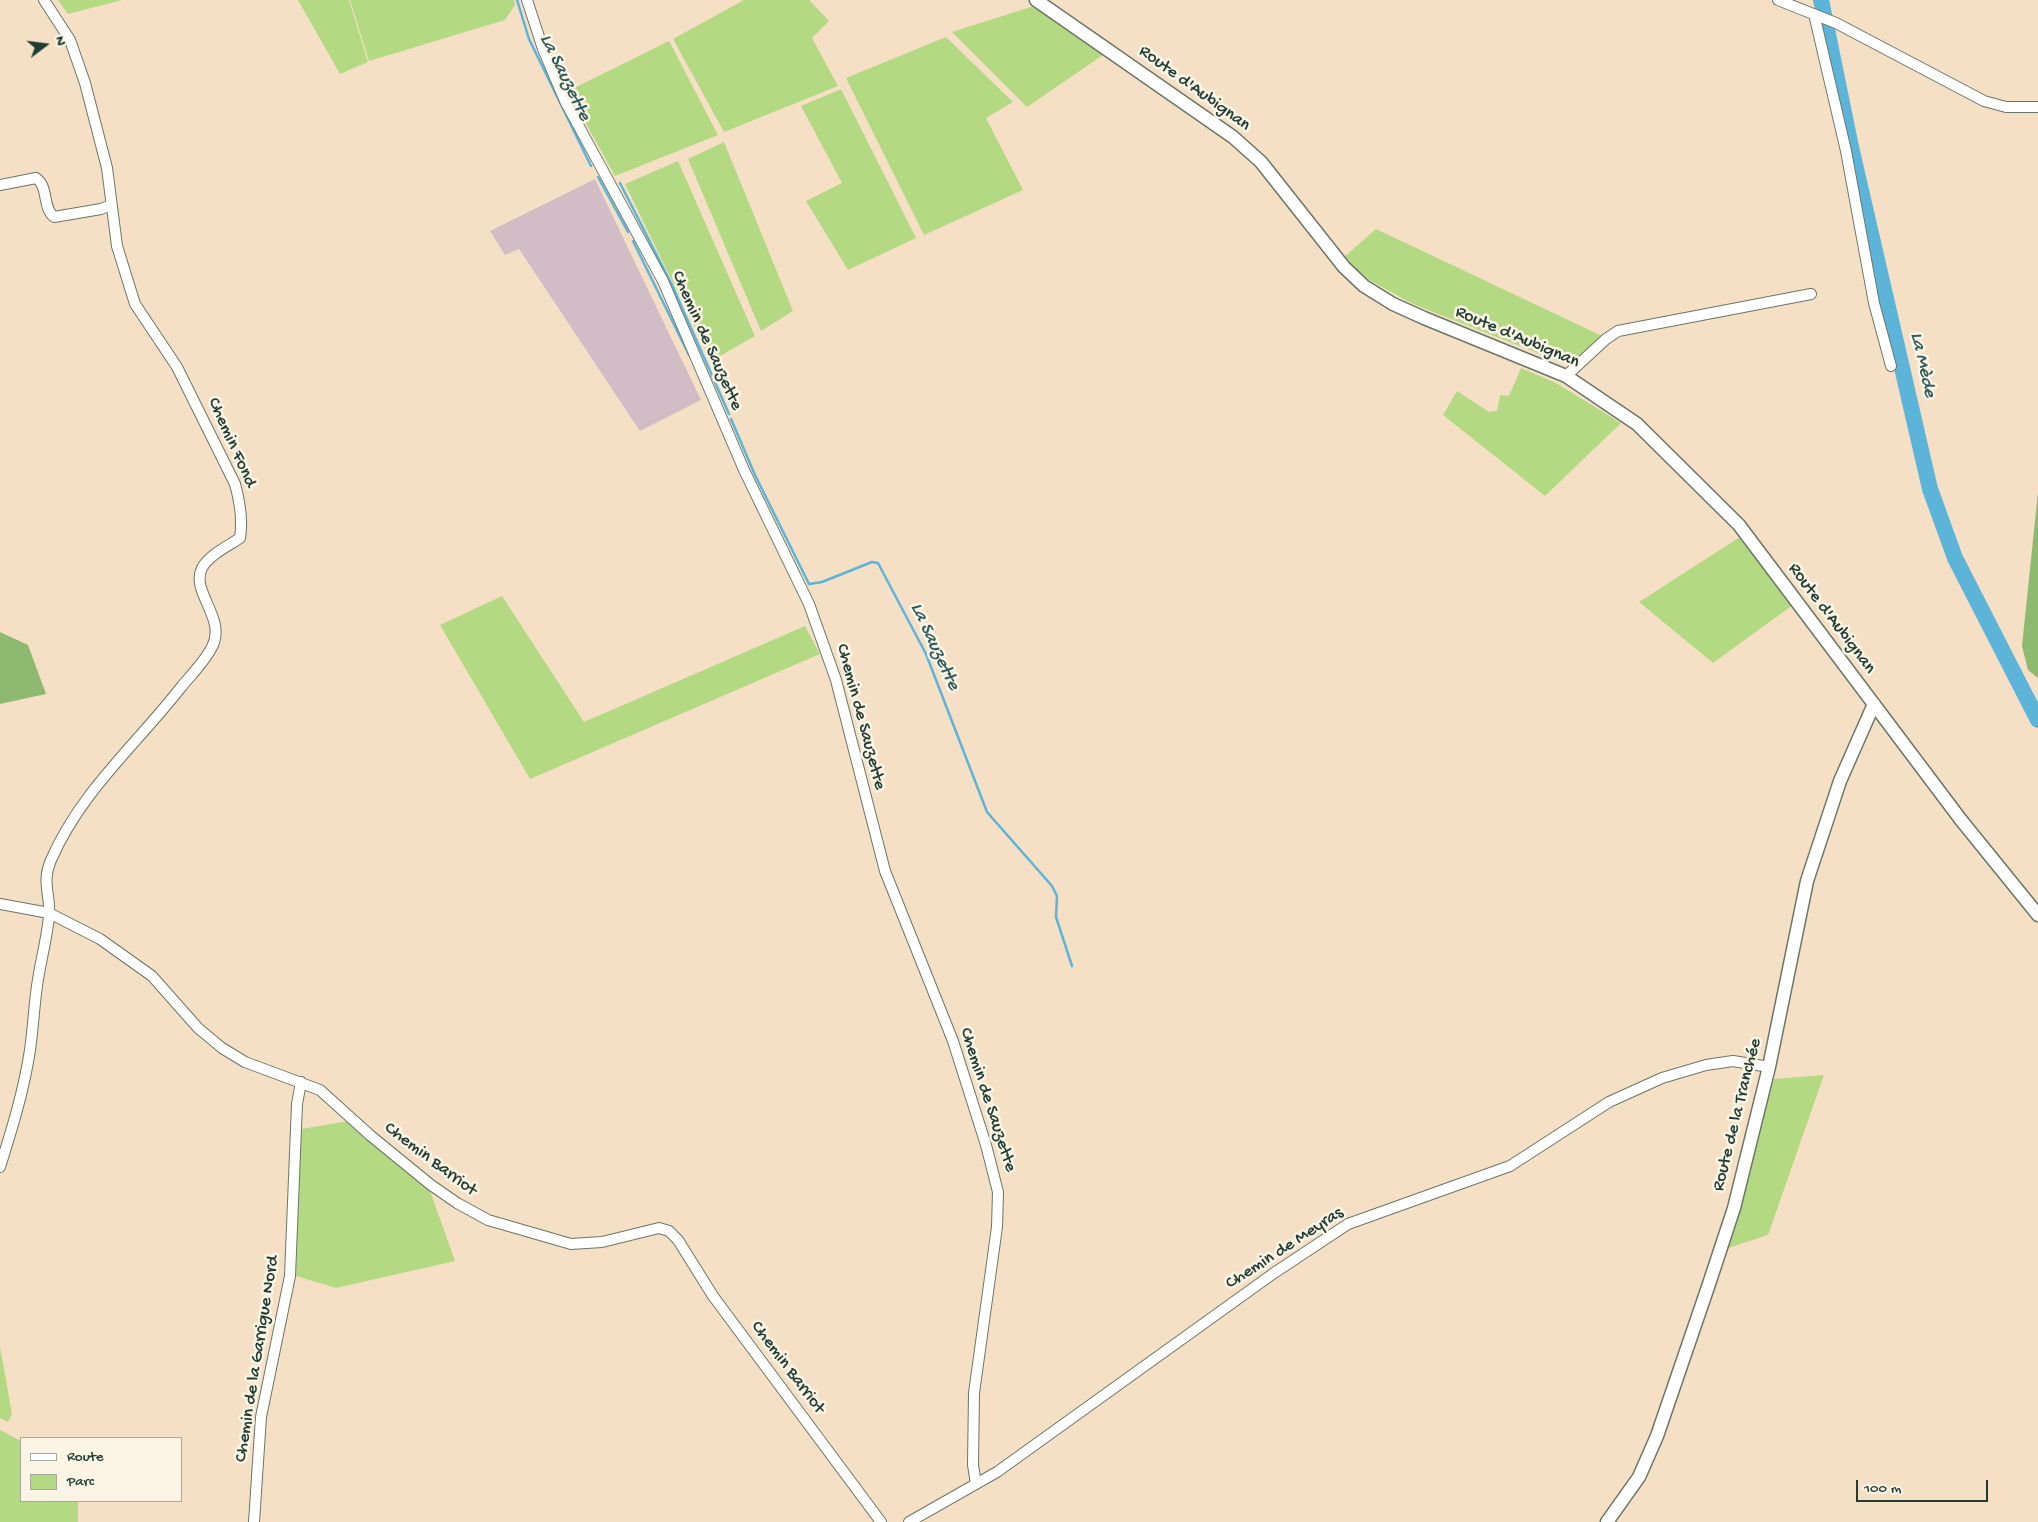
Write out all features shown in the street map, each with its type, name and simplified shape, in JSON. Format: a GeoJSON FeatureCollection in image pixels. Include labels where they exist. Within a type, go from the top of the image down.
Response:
{"type":"FeatureCollection","features":[{"type":"Feature","properties":{"kind":"street","name":"Chemin Fond"},"geometry":{"type":"LineString","coordinates":[[0,1167],[20,1096],[30,1050],[37,985],[49,914],[45,885],[50,863],[61,838],[99,782],[164,709],[212,648],[217,633],[215,621],[200,581],[201,569],[210,559],[240,538],[242,524],[235,484],[177,367],[135,304],[117,246],[107,168],[85,83],[70,40],[44,0]]}},
{"type":"Feature","properties":{"kind":"street","name":"Chemin de Sauzette"},"geometry":{"type":"LineString","coordinates":[[527,0],[543,49],[565,101],[663,281],[744,470],[809,604],[836,680],[885,872],[953,1041],[986,1145],[998,1192],[997,1227],[974,1393],[973,1465],[976,1484]]}},
{"type":"Feature","properties":{"kind":"street","name":"Route d'Aubignan"},"geometry":{"type":"LineString","coordinates":[[1036,0],[1233,137],[1278,182],[1344,267],[1364,286],[1393,304],[1424,318],[1566,376],[1637,424],[1738,525],[1961,820],[2038,915]]}},
{"type":"Feature","properties":{"kind":"street"},"geometry":{"type":"LineString","coordinates":[[1778,0],[1830,20],[1984,101],[2006,107],[2038,107]]}},
{"type":"Feature","properties":{"kind":"street"},"geometry":{"type":"LineString","coordinates":[[1816,15],[1846,151],[1874,304],[1891,366]]}},
{"type":"Feature","properties":{"kind":"street"},"geometry":{"type":"LineString","coordinates":[[0,185],[36,178],[43,184],[48,210],[54,217],[101,210],[112,205]]}},
{"type":"Feature","properties":{"kind":"street"},"geometry":{"type":"LineString","coordinates":[[1566,376],[1606,339],[1618,331],[1810,294]]}},
{"type":"Feature","properties":{"kind":"street","name":"Route de la Tranchée"},"geometry":{"type":"LineString","coordinates":[[1607,1522],[1640,1477],[1656,1436],[1734,1208],[1769,1067],[1807,881],[1840,781],[1874,704]]}},
{"type":"Feature","properties":{"kind":"street","name":"Chemin Barriot"},"geometry":{"type":"LineString","coordinates":[[0,904],[49,914],[100,938],[152,976],[198,1028],[222,1048],[245,1062],[320,1090],[370,1136],[431,1185],[457,1203],[488,1220],[571,1244],[602,1242],[659,1228],[674,1235],[713,1296],[881,1522]]}},
{"type":"Feature","properties":{"kind":"street","name":"Chemin de Meyras"},"geometry":{"type":"LineString","coordinates":[[909,1522],[997,1472],[1274,1273],[1348,1224],[1510,1166],[1609,1102],[1662,1078],[1733,1061],[1769,1067]]}},
{"type":"Feature","properties":{"kind":"street","name":"Chemin de la Garrigue Nord"},"geometry":{"type":"LineString","coordinates":[[254,1522],[262,1417],[290,1276],[297,1104],[301,1082]]}},
{"type":"Feature","properties":{"kind":"shaded area"},"geometry":{"type":"Polygon","coordinates":[[[595,179],[701,400],[640,431],[519,249],[505,255],[490,231],[595,179]]]}},
{"type":"Feature","properties":{"kind":"green space"},"geometry":{"type":"Polygon","coordinates":[[[58,0],[122,0],[68,14],[58,0]]]}},
{"type":"Feature","properties":{"kind":"green space"},"geometry":{"type":"Polygon","coordinates":[[[298,0],[349,0],[368,62],[340,74],[298,0]]]}},
{"type":"Feature","properties":{"kind":"green space"},"geometry":{"type":"Polygon","coordinates":[[[350,0],[514,0],[515,5],[505,20],[369,61],[350,0]]]}},
{"type":"Feature","properties":{"kind":"green space"},"geometry":{"type":"Polygon","coordinates":[[[744,0],[809,0],[829,21],[812,38],[838,86],[724,132],[673,39],[744,0]]]}},
{"type":"Feature","properties":{"kind":"green space"},"geometry":{"type":"Polygon","coordinates":[[[1034,6],[1103,55],[1027,107],[952,32],[1034,6]]]}},
{"type":"Feature","properties":{"kind":"green space"},"geometry":{"type":"Polygon","coordinates":[[[946,37],[1013,102],[986,118],[1023,190],[924,235],[846,78],[946,37]]]}},
{"type":"Feature","properties":{"kind":"green space"},"geometry":{"type":"Polygon","coordinates":[[[669,41],[718,135],[615,176],[568,91],[669,41]]]}},
{"type":"Feature","properties":{"kind":"green space"},"geometry":{"type":"Polygon","coordinates":[[[841,89],[916,238],[848,270],[806,201],[842,183],[801,106],[841,89]]]}},
{"type":"Feature","properties":{"kind":"green space"},"geometry":{"type":"Polygon","coordinates":[[[724,142],[793,311],[761,331],[688,159],[724,142]]]}},
{"type":"Feature","properties":{"kind":"green space"},"geometry":{"type":"Polygon","coordinates":[[[678,161],[755,336],[711,361],[625,184],[678,161]]]}},
{"type":"Feature","properties":{"kind":"green space"},"geometry":{"type":"Polygon","coordinates":[[[1376,229],[1602,336],[1574,361],[1563,363],[1413,304],[1371,281],[1343,258],[1376,229]]]}},
{"type":"Feature","properties":{"kind":"green space"},"geometry":{"type":"Polygon","coordinates":[[[1521,368],[1556,383],[1621,423],[1545,496],[1443,415],[1457,391],[1489,412],[1497,411],[1500,395],[1509,396],[1521,368]]]}},
{"type":"Feature","properties":{"kind":"green space"},"geometry":{"type":"Polygon","coordinates":[[[2038,492],[2038,678],[2028,670],[2022,646],[2038,492]]]}},
{"type":"Feature","properties":{"kind":"green space"},"geometry":{"type":"Polygon","coordinates":[[[1740,537],[1793,605],[1713,663],[1639,602],[1740,537]]]}},
{"type":"Feature","properties":{"kind":"green space"},"geometry":{"type":"Polygon","coordinates":[[[502,596],[584,722],[805,626],[820,654],[530,779],[440,625],[502,596]]]}},
{"type":"Feature","properties":{"kind":"green space"},"geometry":{"type":"Polygon","coordinates":[[[0,632],[28,645],[46,694],[0,704],[0,632]]]}},
{"type":"Feature","properties":{"kind":"green space"},"geometry":{"type":"Polygon","coordinates":[[[1824,1075],[1768,1235],[1725,1249],[1774,1079],[1824,1075]]]}},
{"type":"Feature","properties":{"kind":"green space"},"geometry":{"type":"Polygon","coordinates":[[[349,1121],[429,1188],[455,1261],[336,1288],[293,1275],[301,1129],[349,1121]]]}},
{"type":"Feature","properties":{"kind":"green space"},"geometry":{"type":"Polygon","coordinates":[[[0,1347],[12,1414],[8,1422],[0,1418],[0,1347]]]}},
{"type":"Feature","properties":{"kind":"green space"},"geometry":{"type":"Polygon","coordinates":[[[0,1430],[20,1440],[20,1502],[78,1502],[78,1522],[0,1522],[0,1430]]]}},
{"type":"Feature","properties":{"kind":"waterway","name":"La Sauzette"},"geometry":{"type":"LineString","coordinates":[[517,0],[529,39],[591,166]]}},
{"type":"Feature","properties":{"kind":"waterway","name":"La Mède"},"geometry":{"type":"LineString","coordinates":[[1821,0],[1851,147],[1930,489],[1955,558],[2038,720]]}},
{"type":"Feature","properties":{"kind":"waterway","name":"La Sauzette"},"geometry":{"type":"LineString","coordinates":[[598,177],[628,232]]}},
{"type":"Feature","properties":{"kind":"waterway"},"geometry":{"type":"LineString","coordinates":[[620,183],[672,285],[729,414]]}},
{"type":"Feature","properties":{"kind":"waterway","name":"La Sauzette"},"geometry":{"type":"LineString","coordinates":[[633,241],[689,355]]}},
{"type":"Feature","properties":{"kind":"waterway","name":"La Sauzette"},"geometry":{"type":"LineString","coordinates":[[731,419],[755,475],[809,584],[822,582],[872,562],[878,563],[926,654],[987,812],[1052,886],[1057,896],[1056,917],[1072,966]]}}]}
